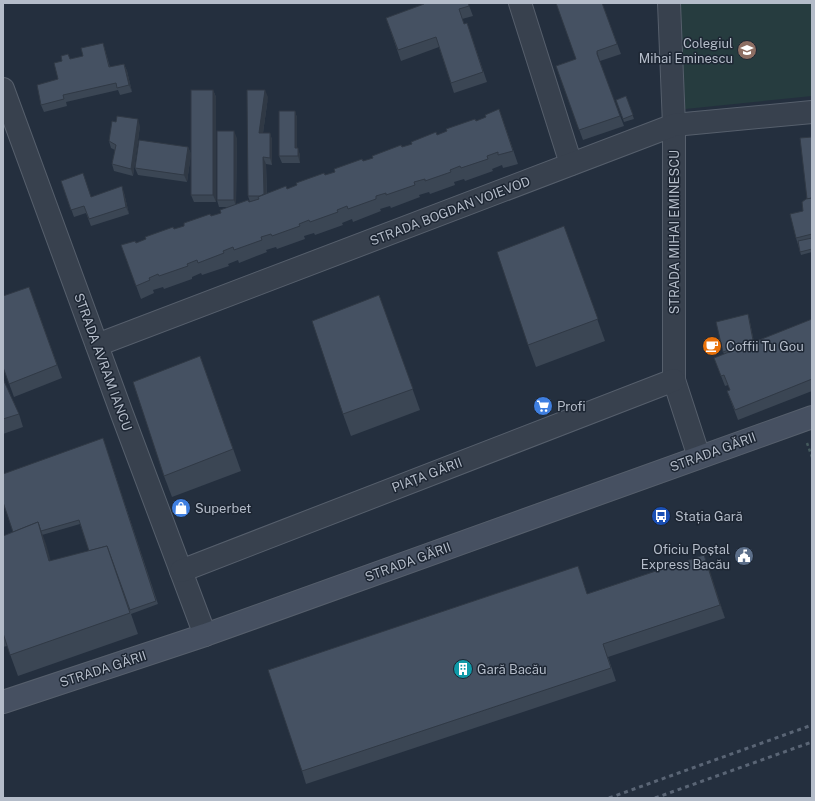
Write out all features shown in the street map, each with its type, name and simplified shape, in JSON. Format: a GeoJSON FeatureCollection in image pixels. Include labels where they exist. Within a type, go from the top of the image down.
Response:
{"type":"FeatureCollection","features":[{"type":"Feature","properties":{"kind":"main road","name":"STRADA GĂRII"},"geometry":{"type":"LineString","coordinates":[[3,702],[205,635],[812,417]]}},
{"type":"Feature","properties":{"kind":"street"},"geometry":{"type":"LineString","coordinates":[[520,3],[572,164]]}},
{"type":"Feature","properties":{"kind":"street","name":"STRADA MIHAI EMINESCU"},"geometry":{"type":"LineString","coordinates":[[669,3],[674,125],[674,380],[699,457]]}},
{"type":"Feature","properties":{"kind":"street","name":"STRADA AVRAM IANCU"},"geometry":{"type":"LineString","coordinates":[[3,89],[205,635]]}},
{"type":"Feature","properties":{"kind":"street","name":"STRADA BOGDAN VOIEVOD"},"geometry":{"type":"LineString","coordinates":[[97,345],[674,125],[812,112]]}},
{"type":"Feature","properties":{"kind":"street","name":"PIAȚA GĂRII"},"geometry":{"type":"LineString","coordinates":[[181,571],[674,380]]}},
{"type":"Feature","properties":{"kind":"green space","name":"Colegiul Mihai Eminescu"},"geometry":{"type":"Polygon","coordinates":[[[680,3],[812,3],[812,96],[685,109],[680,3]]]}},
{"type":"Feature","properties":{"kind":"building"},"geometry":{"type":"Polygon","coordinates":[[[422,3],[468,3],[469,6],[459,9],[464,24],[467,23],[483,72],[451,83],[436,37],[398,50],[386,18],[424,4],[422,3]]]}},
{"type":"Feature","properties":{"kind":"building"},"geometry":{"type":"Polygon","coordinates":[[[556,3],[602,3],[617,44],[597,51],[597,54],[620,116],[579,130],[556,66],[576,59],[556,3]]]}},
{"type":"Feature","properties":{"kind":"building"},"geometry":{"type":"Polygon","coordinates":[[[103,43],[109,67],[124,64],[129,85],[117,88],[116,83],[63,95],[64,99],[41,105],[37,85],[58,79],[54,63],[62,61],[61,56],[68,54],[70,59],[83,56],[81,48],[103,43]]]}},
{"type":"Feature","properties":{"kind":"building"},"geometry":{"type":"Polygon","coordinates":[[[191,90],[213,90],[213,195],[191,195],[191,90]]]}},
{"type":"Feature","properties":{"kind":"building"},"geometry":{"type":"Polygon","coordinates":[[[247,90],[265,90],[259,133],[270,133],[270,158],[263,157],[264,194],[260,196],[248,196],[247,90]]]}},
{"type":"Feature","properties":{"kind":"building"},"geometry":{"type":"Polygon","coordinates":[[[626,96],[633,115],[623,119],[616,100],[626,96]]]}},
{"type":"Feature","properties":{"kind":"building"},"geometry":{"type":"Polygon","coordinates":[[[499,109],[513,151],[498,155],[498,152],[487,156],[488,159],[461,168],[460,166],[450,170],[451,172],[425,181],[425,179],[414,182],[415,185],[386,195],[386,193],[376,196],[376,199],[348,209],[347,206],[337,210],[338,212],[310,222],[309,220],[299,224],[300,226],[272,236],[271,234],[261,237],[262,240],[234,250],[233,247],[223,251],[224,253],[198,263],[197,260],[187,264],[188,266],[159,276],[158,274],[149,278],[150,280],[136,286],[121,245],[135,241],[136,243],[146,239],[145,237],[173,227],[174,229],[184,226],[184,223],[210,214],[211,216],[221,213],[220,210],[248,200],[249,202],[259,199],[258,197],[286,186],[287,189],[297,185],[296,183],[324,173],[325,175],[335,172],[334,169],[362,159],[363,161],[373,158],[372,156],[401,145],[402,147],[412,144],[411,142],[436,132],[437,135],[447,131],[446,129],[475,119],[476,121],[499,109]]]}},
{"type":"Feature","properties":{"kind":"building"},"geometry":{"type":"Polygon","coordinates":[[[279,111],[295,111],[295,148],[298,148],[298,156],[279,156],[279,111]]]}},
{"type":"Feature","properties":{"kind":"building"},"geometry":{"type":"Polygon","coordinates":[[[117,116],[138,119],[131,169],[112,164],[116,145],[109,141],[112,121],[116,122],[117,116]]]}},
{"type":"Feature","properties":{"kind":"building"},"geometry":{"type":"Polygon","coordinates":[[[217,131],[234,131],[234,200],[217,200],[217,131]]]}},
{"type":"Feature","properties":{"kind":"building"},"geometry":{"type":"Polygon","coordinates":[[[812,137],[812,198],[807,199],[800,138],[812,137]]]}},
{"type":"Feature","properties":{"kind":"building"},"geometry":{"type":"Polygon","coordinates":[[[139,140],[188,147],[184,175],[135,168],[139,140]]]}},
{"type":"Feature","properties":{"kind":"building"},"geometry":{"type":"Polygon","coordinates":[[[83,173],[91,197],[122,186],[126,207],[89,219],[84,206],[71,210],[61,181],[83,173]]]}},
{"type":"Feature","properties":{"kind":"building"},"geometry":{"type":"Polygon","coordinates":[[[812,198],[812,234],[796,238],[790,214],[803,211],[802,202],[806,199],[812,198]]]}},
{"type":"Feature","properties":{"kind":"building"},"geometry":{"type":"Polygon","coordinates":[[[564,226],[598,319],[528,345],[497,252],[564,226]]]}},
{"type":"Feature","properties":{"kind":"building"},"geometry":{"type":"Polygon","coordinates":[[[812,238],[812,249],[800,252],[798,241],[812,238]]]}},
{"type":"Feature","properties":{"kind":"building"},"geometry":{"type":"Polygon","coordinates":[[[29,287],[57,365],[9,384],[3,367],[3,296],[29,287]]]}},
{"type":"Feature","properties":{"kind":"building"},"geometry":{"type":"Polygon","coordinates":[[[379,295],[413,389],[343,414],[312,321],[379,295]]]}},
{"type":"Feature","properties":{"kind":"building"},"geometry":{"type":"Polygon","coordinates":[[[748,314],[753,340],[723,352],[716,322],[748,314]]]}},
{"type":"Feature","properties":{"kind":"building"},"geometry":{"type":"Polygon","coordinates":[[[812,319],[812,379],[735,410],[727,391],[730,390],[724,375],[721,376],[714,358],[812,319]]]}},
{"type":"Feature","properties":{"kind":"building"},"geometry":{"type":"Polygon","coordinates":[[[200,356],[233,449],[164,476],[133,382],[200,356]]]}},
{"type":"Feature","properties":{"kind":"building"},"geometry":{"type":"Polygon","coordinates":[[[3,379],[19,414],[3,419],[3,379]]]}},
{"type":"Feature","properties":{"kind":"building"},"geometry":{"type":"Polygon","coordinates":[[[103,438],[156,601],[130,610],[107,546],[89,551],[79,520],[41,531],[38,522],[13,532],[3,502],[3,474],[103,438]]]}},
{"type":"Feature","properties":{"kind":"building"},"geometry":{"type":"Polygon","coordinates":[[[38,522],[49,561],[107,546],[130,613],[10,655],[3,633],[3,536],[38,522]]]}},
{"type":"Feature","properties":{"kind":"building","name":"Gară Bacău"},"geometry":{"type":"Polygon","coordinates":[[[704,555],[720,605],[603,644],[611,668],[302,771],[268,670],[578,566],[587,594],[704,555]]]}},
{"type":"Feature","properties":{"kind":"railway"},"geometry":{"type":"LineString","coordinates":[[609,798],[812,725]]}},
{"type":"Feature","properties":{"kind":"railway"},"geometry":{"type":"LineString","coordinates":[[655,798],[812,742]]}},
{"type":"Feature","properties":{"kind":"place","name":"Colegiul Mihai Eminescu"},"geometry":{"type":"Point","coordinates":[747,50]}},
{"type":"Feature","properties":{"kind":"place","name":"Coffii Tu Gou"},"geometry":{"type":"Point","coordinates":[712,346]}},
{"type":"Feature","properties":{"kind":"place","name":"Profi"},"geometry":{"type":"Point","coordinates":[543,406]}},
{"type":"Feature","properties":{"kind":"place","name":"Superbet"},"geometry":{"type":"Point","coordinates":[181,508]}},
{"type":"Feature","properties":{"kind":"place","name":"Stația Gară"},"geometry":{"type":"Point","coordinates":[661,516]}},
{"type":"Feature","properties":{"kind":"place","name":"Oficiu Poștal Express Bacău"},"geometry":{"type":"Point","coordinates":[744,556]}},
{"type":"Feature","properties":{"kind":"place","name":"Gară Bacău"},"geometry":{"type":"Point","coordinates":[463,669]}}]}
